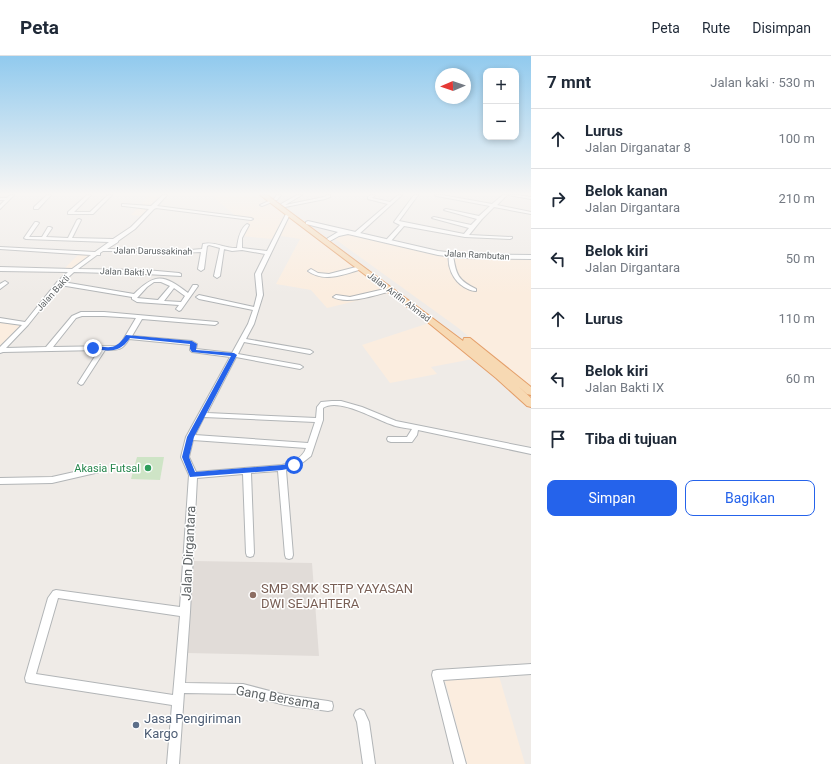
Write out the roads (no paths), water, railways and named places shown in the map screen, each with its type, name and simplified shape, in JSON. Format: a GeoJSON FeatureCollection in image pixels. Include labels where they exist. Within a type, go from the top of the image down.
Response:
{"type":"FeatureCollection","features":[{"type":"Feature","properties":{"kind":"main road","name":"Jalan Arifin Ahmad"},"geometry":{"type":"LineString","coordinates":[[311,228],[389,290],[416,305],[531,404]]}},
{"type":"Feature","properties":{"kind":"main road","name":"Jalan Arifin Ahmad"},"geometry":{"type":"LineString","coordinates":[[315,228],[416,305],[528,385],[531,392]]}},
{"type":"Feature","properties":{"kind":"main road","name":"Jalan Rambutan"},"geometry":{"type":"LineString","coordinates":[[332,228],[451,255],[531,257]]}},
{"type":"Feature","properties":{"kind":"main road","name":"Jalan Rambutan"},"geometry":{"type":"LineString","coordinates":[[330,239],[336,234],[355,233]]}},
{"type":"Feature","properties":{"kind":"street"},"geometry":{"type":"LineString","coordinates":[[33,228],[26,237],[27,239],[116,241]]}},
{"type":"Feature","properties":{"kind":"street"},"geometry":{"type":"LineString","coordinates":[[43,239],[50,228]]}},
{"type":"Feature","properties":{"kind":"street"},"geometry":{"type":"LineString","coordinates":[[69,240],[75,228]]}},
{"type":"Feature","properties":{"kind":"street","name":"Jalan Bakti"},"geometry":{"type":"LineString","coordinates":[[0,350],[26,324],[59,283],[73,271],[133,228]]}},
{"type":"Feature","properties":{"kind":"street"},"geometry":{"type":"LineString","coordinates":[[241,249],[239,249],[240,238],[245,228]]}},
{"type":"Feature","properties":{"kind":"street","name":"Jalan Dirgantara"},"geometry":{"type":"LineString","coordinates":[[173,764],[185,612],[192,475],[185,457],[190,437],[251,324],[260,295],[258,274],[268,253],[273,228]]}},
{"type":"Feature","properties":{"kind":"street"},"geometry":{"type":"LineString","coordinates":[[355,233],[361,228]]}},
{"type":"Feature","properties":{"kind":"street"},"geometry":{"type":"LineString","coordinates":[[389,240],[399,228]]}},
{"type":"Feature","properties":{"kind":"street"},"geometry":{"type":"LineString","coordinates":[[424,228],[465,236],[510,238]]}},
{"type":"Feature","properties":{"kind":"street"},"geometry":{"type":"LineString","coordinates":[[465,236],[471,228]]}},
{"type":"Feature","properties":{"kind":"street","name":"Jalan Darussakinah"},"geometry":{"type":"LineString","coordinates":[[104,250],[160,250],[179,252],[204,250],[207,244],[222,248],[268,253]]}},
{"type":"Feature","properties":{"kind":"street"},"geometry":{"type":"LineString","coordinates":[[0,248],[98,254]]}},
{"type":"Feature","properties":{"kind":"street"},"geometry":{"type":"LineString","coordinates":[[217,276],[222,248]]}},
{"type":"Feature","properties":{"kind":"street"},"geometry":{"type":"LineString","coordinates":[[201,269],[204,250]]}},
{"type":"Feature","properties":{"kind":"street"},"geometry":{"type":"LineString","coordinates":[[451,255],[454,276],[463,284],[474,290]]}},
{"type":"Feature","properties":{"kind":"street"},"geometry":{"type":"LineString","coordinates":[[312,271],[319,276],[327,276],[360,268]]}},
{"type":"Feature","properties":{"kind":"street","name":"Jalan Bakti V"},"geometry":{"type":"LineString","coordinates":[[0,269],[146,272],[180,275]]}},
{"type":"Feature","properties":{"kind":"street"},"geometry":{"type":"LineString","coordinates":[[59,283],[135,296],[154,280],[167,282],[174,285],[187,295]]}},
{"type":"Feature","properties":{"kind":"street"},"geometry":{"type":"LineString","coordinates":[[0,287],[5,283]]}},
{"type":"Feature","properties":{"kind":"street"},"geometry":{"type":"LineString","coordinates":[[160,302],[174,285]]}},
{"type":"Feature","properties":{"kind":"street"},"geometry":{"type":"LineString","coordinates":[[135,296],[134,298],[136,300],[160,302],[180,307],[194,286]]}},
{"type":"Feature","properties":{"kind":"street"},"geometry":{"type":"LineString","coordinates":[[336,298],[350,299],[389,290]]}},
{"type":"Feature","properties":{"kind":"street"},"geometry":{"type":"LineString","coordinates":[[199,298],[256,309]]}},
{"type":"Feature","properties":{"kind":"street"},"geometry":{"type":"LineString","coordinates":[[48,349],[77,314],[104,314],[215,323]]}},
{"type":"Feature","properties":{"kind":"street"},"geometry":{"type":"LineString","coordinates":[[0,350],[119,348],[128,337],[140,317]]}},
{"type":"Feature","properties":{"kind":"street"},"geometry":{"type":"LineString","coordinates":[[0,320],[26,324]]}},
{"type":"Feature","properties":{"kind":"street"},"geometry":{"type":"LineString","coordinates":[[128,337],[192,343],[194,344],[193,350],[196,351],[234,355],[300,367]]}},
{"type":"Feature","properties":{"kind":"street"},"geometry":{"type":"LineString","coordinates":[[242,340],[310,352]]}},
{"type":"Feature","properties":{"kind":"street"},"geometry":{"type":"LineString","coordinates":[[81,383],[102,348]]}},
{"type":"Feature","properties":{"kind":"street"},"geometry":{"type":"LineString","coordinates":[[192,475],[282,468],[294,465],[304,459],[319,420],[322,405],[338,402],[350,404],[394,423],[531,451]]}},
{"type":"Feature","properties":{"kind":"street"},"geometry":{"type":"LineString","coordinates":[[201,415],[319,420]]}},
{"type":"Feature","properties":{"kind":"street"},"geometry":{"type":"LineString","coordinates":[[391,439],[409,440],[416,427]]}},
{"type":"Feature","properties":{"kind":"street"},"geometry":{"type":"LineString","coordinates":[[190,437],[310,446]]}},
{"type":"Feature","properties":{"kind":"street"},"geometry":{"type":"LineString","coordinates":[[282,468],[289,554]]}},
{"type":"Feature","properties":{"kind":"street"},"geometry":{"type":"LineString","coordinates":[[0,481],[52,480],[101,469]]}},
{"type":"Feature","properties":{"kind":"street"},"geometry":{"type":"LineString","coordinates":[[247,471],[250,553]]}},
{"type":"Feature","properties":{"kind":"street"},"geometry":{"type":"LineString","coordinates":[[178,701],[30,678],[53,598],[56,594],[185,612]]}},
{"type":"Feature","properties":{"kind":"street"},"geometry":{"type":"LineString","coordinates":[[460,764],[437,675],[531,669]]}},
{"type":"Feature","properties":{"kind":"street","name":"Gang Bersama"},"geometry":{"type":"LineString","coordinates":[[179,688],[243,689],[286,700],[328,706]]}},
{"type":"Feature","properties":{"kind":"street"},"geometry":{"type":"LineString","coordinates":[[360,714],[363,722],[369,764]]}},
{"type":"Feature","properties":{"kind":"place","name":"Akasia Futsal"},"geometry":{"type":"Point","coordinates":[148,468]}},
{"type":"Feature","properties":{"kind":"place","name":"SMP SMK STTP YAYASAN DWI SEJAHTERA"},"geometry":{"type":"Point","coordinates":[253,595]}},
{"type":"Feature","properties":{"kind":"place","name":"Jasa Pengiriman Kargo"},"geometry":{"type":"Point","coordinates":[136,725]}}]}
